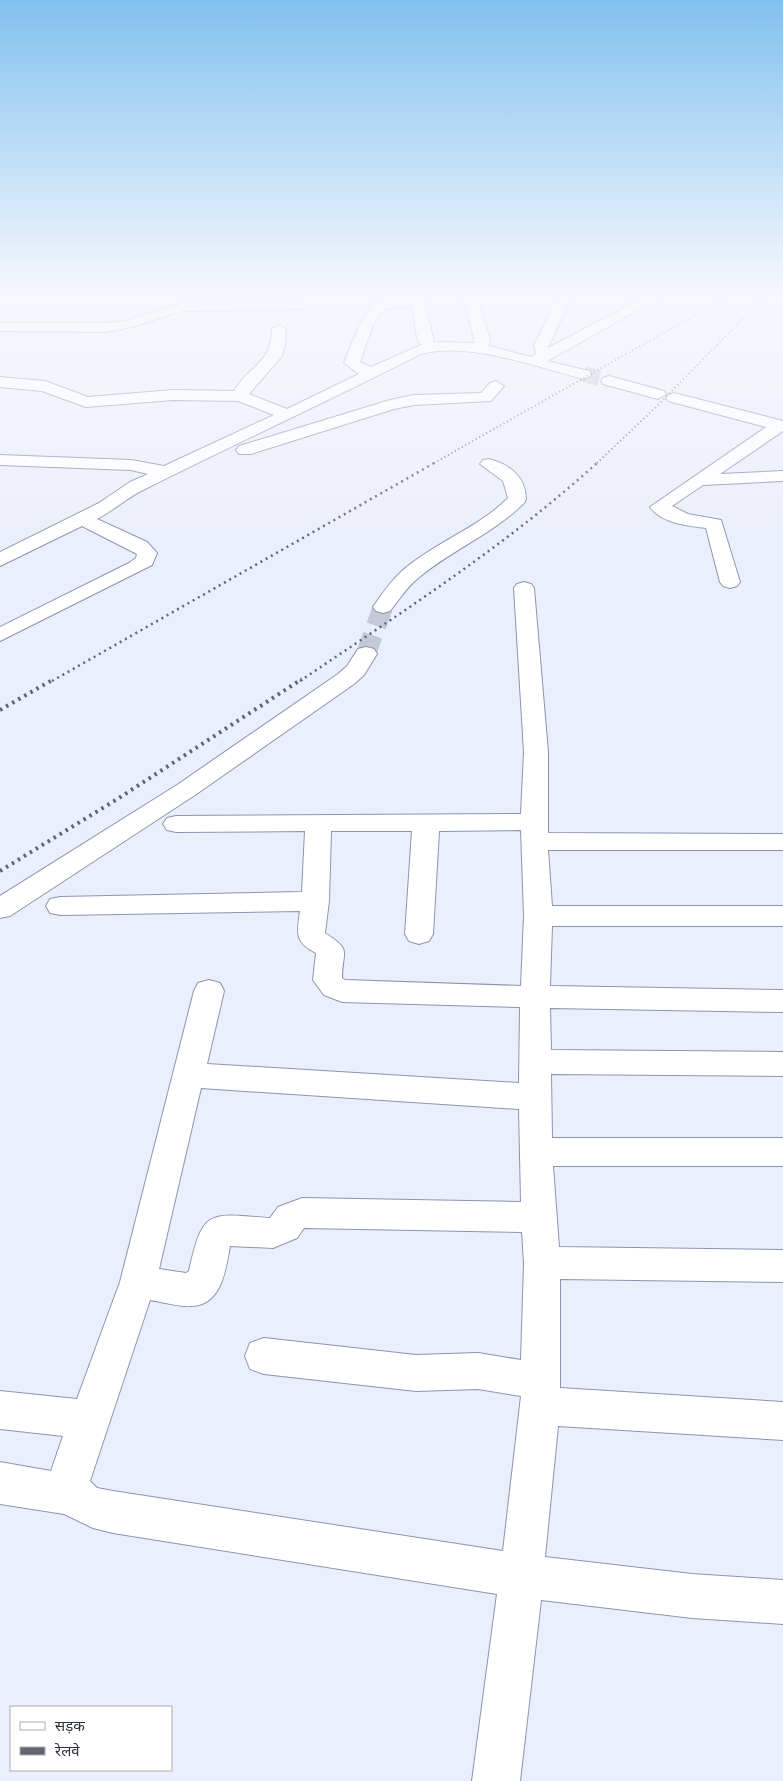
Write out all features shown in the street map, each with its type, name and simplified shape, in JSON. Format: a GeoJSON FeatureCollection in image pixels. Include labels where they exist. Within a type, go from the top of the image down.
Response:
{"type":"FeatureCollection","features":[{"type":"Feature","properties":{"kind":"street"},"geometry":{"type":"LineString","coordinates":[[240,396],[247,382],[252,377]]}},
{"type":"Feature","properties":{"kind":"street"},"geometry":{"type":"LineString","coordinates":[[113,502],[126,491],[365,377]]}},
{"type":"Feature","properties":{"kind":"street"},"geometry":{"type":"LineString","coordinates":[[609,380],[658,394]]}},
{"type":"Feature","properties":{"kind":"street"},"geometry":{"type":"LineString","coordinates":[[0,382],[45,386],[86,402],[173,395],[240,396],[288,415]]}},
{"type":"Feature","properties":{"kind":"street"},"geometry":{"type":"LineString","coordinates":[[0,560],[113,502],[228,455],[390,406],[437,398],[485,398],[496,386]]}},
{"type":"Feature","properties":{"kind":"street"},"geometry":{"type":"LineString","coordinates":[[674,398],[781,425]]}},
{"type":"Feature","properties":{"kind":"street"},"geometry":{"type":"LineString","coordinates":[[730,582],[714,524],[683,520],[659,509],[698,480],[781,425]]}},
{"type":"Feature","properties":{"kind":"street"},"geometry":{"type":"LineString","coordinates":[[0,460],[131,465],[165,472]]}},
{"type":"Feature","properties":{"kind":"street"},"geometry":{"type":"LineString","coordinates":[[383,607],[394,590],[415,571],[501,515],[517,499],[518,492],[510,477],[505,472],[489,464]]}},
{"type":"Feature","properties":{"kind":"street"},"geometry":{"type":"LineString","coordinates":[[698,480],[783,476]]}},
{"type":"Feature","properties":{"kind":"street"},"geometry":{"type":"LineString","coordinates":[[0,635],[145,561],[147,553],[140,546],[82,519]]}},
{"type":"Feature","properties":{"kind":"street"},"geometry":{"type":"LineString","coordinates":[[496,1781],[522,1576],[540,1393],[542,1263],[538,1217],[535,1097],[535,996],[538,916],[534,832],[536,752],[524,588]]}},
{"type":"Feature","properties":{"kind":"street"},"geometry":{"type":"LineString","coordinates":[[0,910],[186,790],[338,684],[356,670],[366,654]]}},
{"type":"Feature","properties":{"kind":"street"},"geometry":{"type":"LineString","coordinates":[[419,934],[426,822]]}},
{"type":"Feature","properties":{"kind":"street"},"geometry":{"type":"LineString","coordinates":[[176,824],[426,822],[534,832],[783,842]]}},
{"type":"Feature","properties":{"kind":"street"},"geometry":{"type":"LineString","coordinates":[[318,823],[315,900],[311,933],[314,940],[328,947],[331,953],[326,976],[328,983],[333,988],[342,990],[638,1000],[783,1001]]}},
{"type":"Feature","properties":{"kind":"street"},"geometry":{"type":"LineString","coordinates":[[60,906],[315,900]]}},
{"type":"Feature","properties":{"kind":"street"},"geometry":{"type":"LineString","coordinates":[[538,916],[783,916]]}},
{"type":"Feature","properties":{"kind":"street"},"geometry":{"type":"LineString","coordinates":[[209,991],[138,1282],[69,1480],[73,1495],[85,1506],[132,1515],[522,1576],[622,1590],[726,1600],[783,1602]]}},
{"type":"Feature","properties":{"kind":"street"},"geometry":{"type":"LineString","coordinates":[[535,1062],[783,1064]]}},
{"type":"Feature","properties":{"kind":"street"},"geometry":{"type":"LineString","coordinates":[[190,1074],[535,1097]]}},
{"type":"Feature","properties":{"kind":"street"},"geometry":{"type":"LineString","coordinates":[[536,1152],[783,1152]]}},
{"type":"Feature","properties":{"kind":"street"},"geometry":{"type":"LineString","coordinates":[[138,1282],[193,1290],[205,1279],[214,1237],[218,1233],[224,1230],[273,1233],[285,1227],[290,1218],[302,1213],[538,1217]]}},
{"type":"Feature","properties":{"kind":"street"},"geometry":{"type":"LineString","coordinates":[[542,1263],[783,1266]]}},
{"type":"Feature","properties":{"kind":"street"},"geometry":{"type":"LineString","coordinates":[[264,1356],[416,1373],[478,1370],[540,1393],[783,1421]]}},
{"type":"Feature","properties":{"kind":"street"},"geometry":{"type":"LineString","coordinates":[[0,1410],[89,1420]]}},
{"type":"Feature","properties":{"kind":"street"},"geometry":{"type":"LineString","coordinates":[[0,1483],[73,1495]]}},
{"type":"Feature","properties":{"kind":"tunnel"},"geometry":{"type":"LineString","coordinates":[[595,377],[609,381]]}},
{"type":"Feature","properties":{"kind":"tunnel"},"geometry":{"type":"LineString","coordinates":[[366,654],[383,607]]}},
{"type":"Feature","properties":{"kind":"railway"},"geometry":{"type":"LineString","coordinates":[[434,463],[585,377]]}},
{"type":"Feature","properties":{"kind":"railway"},"geometry":{"type":"LineString","coordinates":[[597,463],[685,377]]}},
{"type":"Feature","properties":{"kind":"railway"},"geometry":{"type":"LineString","coordinates":[[52,681],[436,462]]}},
{"type":"Feature","properties":{"kind":"railway"},"geometry":{"type":"LineString","coordinates":[[300,681],[491,550],[598,462]]}},
{"type":"Feature","properties":{"kind":"railway"},"geometry":{"type":"LineString","coordinates":[[0,710],[54,679]]}},
{"type":"Feature","properties":{"kind":"railway"},"geometry":{"type":"LineString","coordinates":[[0,871],[119,798],[302,679]]}}]}
